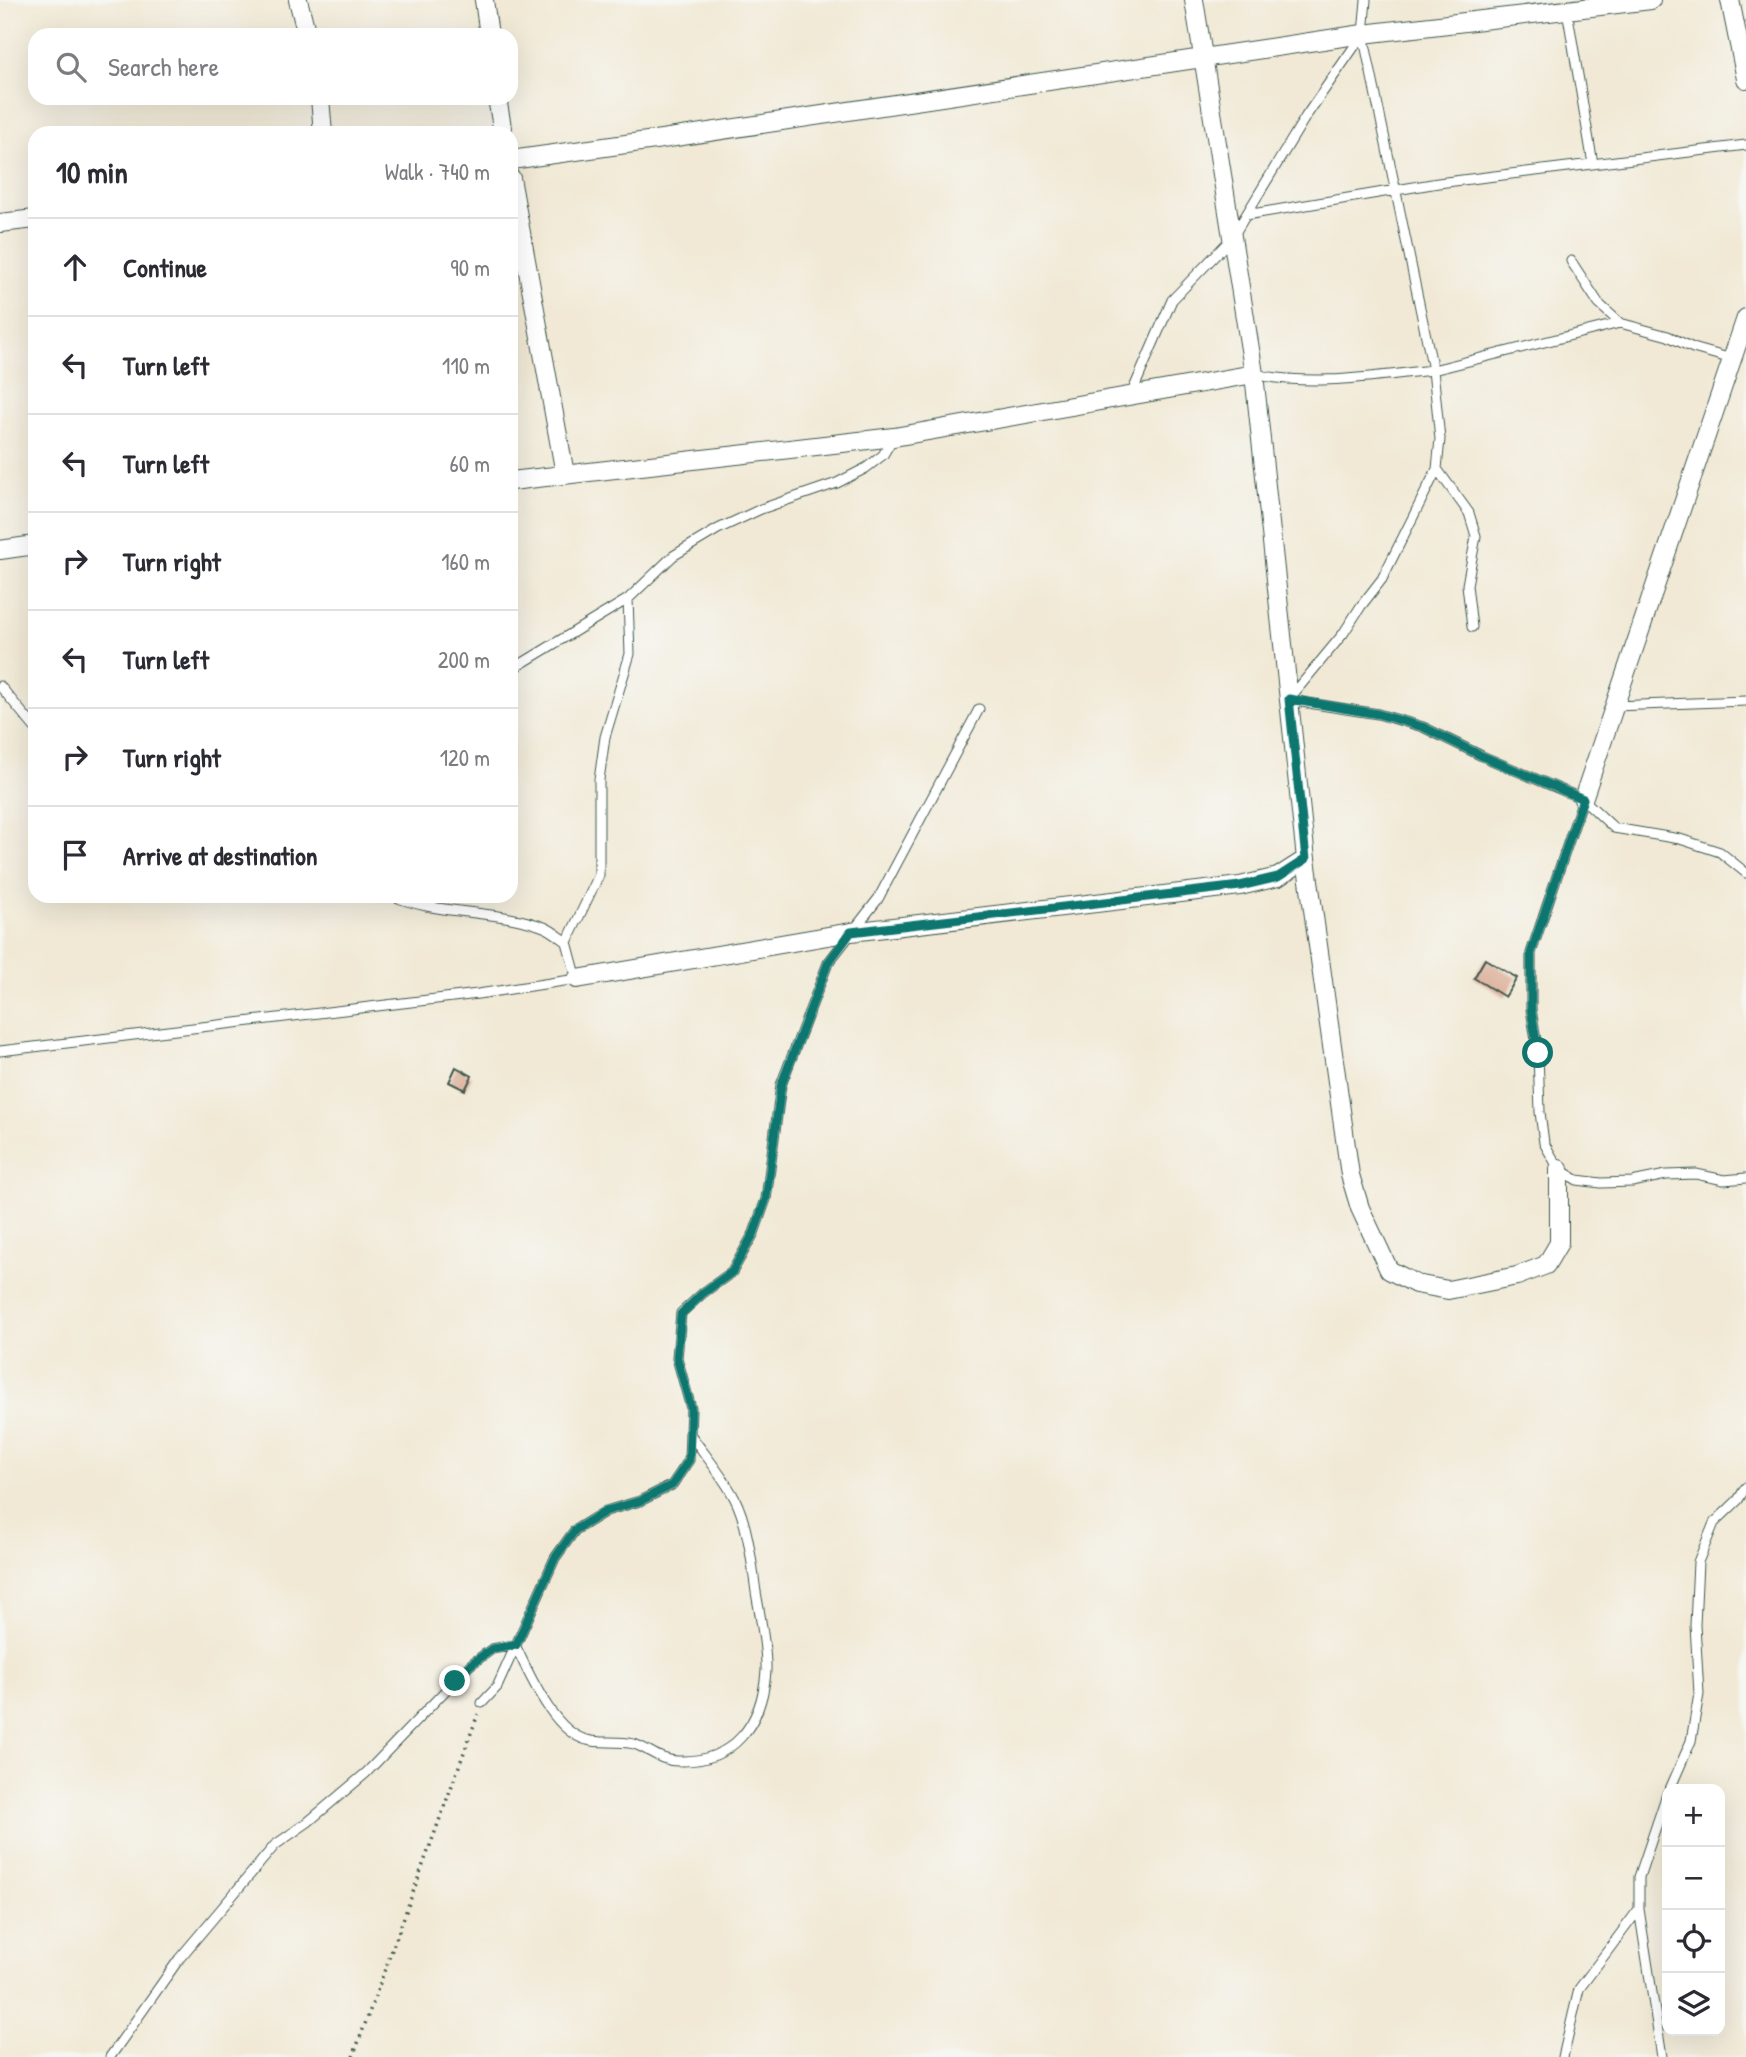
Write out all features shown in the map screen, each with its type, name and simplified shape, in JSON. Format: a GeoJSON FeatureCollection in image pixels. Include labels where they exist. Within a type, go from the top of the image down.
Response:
{"type":"FeatureCollection","features":[{"type":"Feature","properties":{"kind":"street"},"geometry":{"type":"LineString","coordinates":[[298,0],[305,28]]}},
{"type":"Feature","properties":{"kind":"street"},"geometry":{"type":"LineString","coordinates":[[484,0],[488,28]]}},
{"type":"Feature","properties":{"kind":"street"},"geometry":{"type":"LineString","coordinates":[[1194,0],[1254,374],[1306,859],[1350,1175],[1360,1208],[1389,1270],[1416,1284],[1448,1290],[1517,1276],[1546,1265],[1559,1243],[1559,1169]]}},
{"type":"Feature","properties":{"kind":"street"},"geometry":{"type":"LineString","coordinates":[[518,159],[1363,34],[1651,0]]}},
{"type":"Feature","properties":{"kind":"street"},"geometry":{"type":"LineString","coordinates":[[1730,0],[1746,79]]}},
{"type":"Feature","properties":{"kind":"street"},"geometry":{"type":"LineString","coordinates":[[321,105],[323,126]]}},
{"type":"Feature","properties":{"kind":"street"},"geometry":{"type":"LineString","coordinates":[[498,105],[502,126]]}},
{"type":"Feature","properties":{"kind":"street"},"geometry":{"type":"LineString","coordinates":[[518,216],[565,474]]}},
{"type":"Feature","properties":{"kind":"street"},"geometry":{"type":"LineString","coordinates":[[0,223],[28,220]]}},
{"type":"Feature","properties":{"kind":"street"},"geometry":{"type":"LineString","coordinates":[[1583,799],[1746,318]]}},
{"type":"Feature","properties":{"kind":"street"},"geometry":{"type":"LineString","coordinates":[[518,480],[894,437],[1254,374]]}},
{"type":"Feature","properties":{"kind":"street"},"geometry":{"type":"LineString","coordinates":[[0,550],[28,546]]}},
{"type":"Feature","properties":{"kind":"street"},"geometry":{"type":"LineString","coordinates":[[577,979],[851,932],[1240,886],[1278,877],[1306,859]]}},
{"type":"Feature","properties":{"kind":"lane"},"geometry":{"type":"LineString","coordinates":[[1289,699],[1343,634],[1382,579],[1437,469],[1440,439],[1433,370],[1363,34],[1366,0]]}},
{"type":"Feature","properties":{"kind":"lane"},"geometry":{"type":"LineString","coordinates":[[1567,10],[1593,164]]}},
{"type":"Feature","properties":{"kind":"lane"},"geometry":{"type":"LineString","coordinates":[[1131,395],[1172,300],[1232,238],[1306,116],[1363,34]]}},
{"type":"Feature","properties":{"kind":"lane"},"geometry":{"type":"LineString","coordinates":[[1246,215],[1396,190],[1746,145]]}},
{"type":"Feature","properties":{"kind":"lane"},"geometry":{"type":"LineString","coordinates":[[1571,261],[1599,304],[1620,323],[1668,336],[1693,348],[1732,359]]}},
{"type":"Feature","properties":{"kind":"lane"},"geometry":{"type":"LineString","coordinates":[[1254,374],[1283,380],[1433,370],[1620,323]]}},
{"type":"Feature","properties":{"kind":"lane"},"geometry":{"type":"LineString","coordinates":[[518,666],[628,599],[673,556],[718,529],[761,509],[836,483],[866,468],[883,456],[894,437]]}},
{"type":"Feature","properties":{"kind":"lane"},"geometry":{"type":"LineString","coordinates":[[1437,469],[1469,513],[1476,536],[1467,584],[1472,627]]}},
{"type":"Feature","properties":{"kind":"lane"},"geometry":{"type":"LineString","coordinates":[[567,942],[598,875],[599,780],[605,737],[629,654],[628,599]]}},
{"type":"Feature","properties":{"kind":"lane"},"geometry":{"type":"LineString","coordinates":[[0,686],[28,720]]}},
{"type":"Feature","properties":{"kind":"lane"},"geometry":{"type":"LineString","coordinates":[[1289,699],[1378,714],[1423,727],[1482,756],[1583,799],[1614,828],[1680,839],[1720,852],[1746,873]]}},
{"type":"Feature","properties":{"kind":"lane"},"geometry":{"type":"LineString","coordinates":[[1614,706],[1746,701]]}},
{"type":"Feature","properties":{"kind":"lane"},"geometry":{"type":"LineString","coordinates":[[482,1703],[496,1687],[555,1558],[575,1530],[606,1511],[640,1501],[672,1485],[689,1460],[691,1408],[677,1358],[681,1314],[703,1293],[732,1272],[754,1233],[766,1199],[781,1086],[828,963],[878,900],[979,709]]}},
{"type":"Feature","properties":{"kind":"lane"},"geometry":{"type":"LineString","coordinates":[[1583,799],[1531,953],[1531,1009],[1538,1053],[1544,1143],[1559,1169],[1577,1180],[1601,1183],[1632,1182],[1666,1175],[1696,1174],[1724,1180],[1746,1178]]}},
{"type":"Feature","properties":{"kind":"lane"},"geometry":{"type":"LineString","coordinates":[[0,1051],[478,994],[577,979],[567,942],[547,928],[523,920],[435,908],[418,903]]}},
{"type":"Feature","properties":{"kind":"lane"},"geometry":{"type":"LineString","coordinates":[[516,1645],[544,1702],[564,1726],[586,1740],[613,1740],[636,1745],[654,1756],[674,1761],[694,1761],[718,1756],[739,1742],[751,1724],[761,1700],[766,1669],[752,1562],[736,1501],[690,1434]]}},
{"type":"Feature","properties":{"kind":"lane"},"geometry":{"type":"LineString","coordinates":[[1671,1784],[1692,1741],[1699,1693],[1695,1625],[1698,1562],[1714,1522],[1738,1500],[1746,1487]]}},
{"type":"Feature","properties":{"kind":"lane"},"geometry":{"type":"LineString","coordinates":[[110,2057],[179,1959],[275,1845],[308,1822],[366,1773],[470,1665],[492,1649],[516,1645]]}},
{"type":"Feature","properties":{"kind":"lane"},"geometry":{"type":"LineString","coordinates":[[1662,1809],[1639,1877],[1639,1909],[1662,2057]]}},
{"type":"Feature","properties":{"kind":"lane"},"geometry":{"type":"LineString","coordinates":[[1563,2057],[1579,1989],[1639,1909]]}},
{"type":"Feature","properties":{"kind":"path"},"geometry":{"type":"LineString","coordinates":[[353,2057],[482,1703]]}},
{"type":"Feature","properties":{"kind":"building"},"geometry":{"type":"Polygon","coordinates":[[[1485,959],[1517,978],[1505,997],[1474,978],[1485,959]]]}},
{"type":"Feature","properties":{"kind":"building"},"geometry":{"type":"Polygon","coordinates":[[[456,1067],[472,1076],[465,1090],[449,1082],[456,1067]]]}},
{"type":"Feature","properties":{"kind":"route"},"geometry":{"type":"LineString","coordinates":[[455,1681],[470,1665],[492,1649],[516,1645],[555,1558],[575,1530],[606,1511],[640,1501],[672,1485],[689,1460],[691,1408],[677,1358],[681,1314],[703,1293],[732,1272],[754,1233],[766,1199],[781,1086],[828,963],[851,932],[1240,886],[1278,877],[1306,859],[1289,699],[1378,714],[1423,727],[1482,756],[1583,799],[1531,953],[1531,1009],[1538,1053]]}}]}
